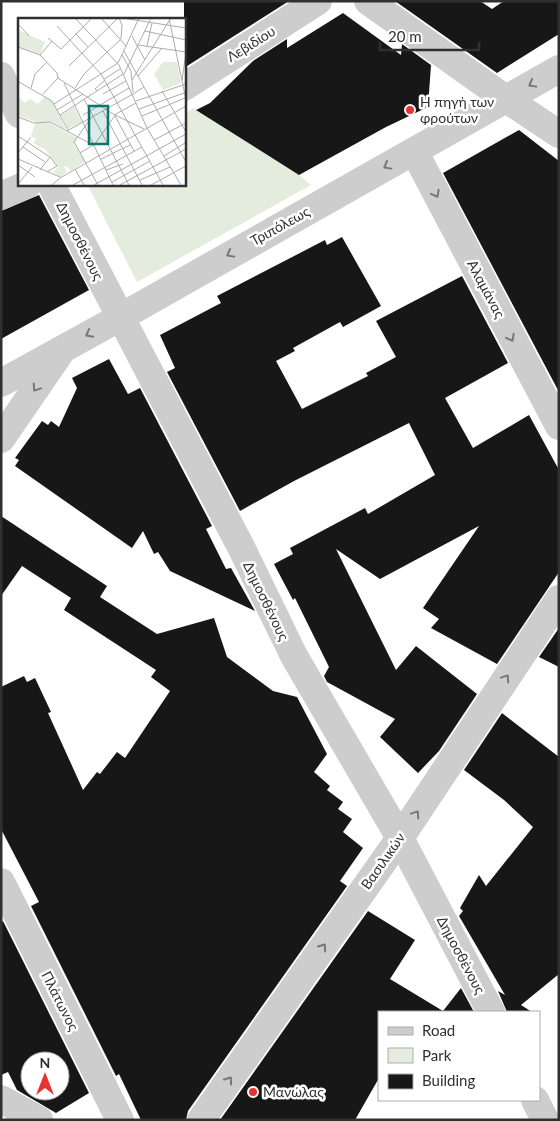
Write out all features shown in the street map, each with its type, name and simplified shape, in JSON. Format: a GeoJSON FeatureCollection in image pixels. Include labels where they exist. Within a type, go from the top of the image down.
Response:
{"type":"FeatureCollection","features":[{"type":"Feature","properties":{"kind":"street","name":"Λεβιδίου"},"geometry":{"type":"LineString","coordinates":[[185,86],[318,1]]}},
{"type":"Feature","properties":{"kind":"street"},"geometry":{"type":"LineString","coordinates":[[368,1],[506,99],[559,134]]}},
{"type":"Feature","properties":{"kind":"street","name":"Τριπόλεως"},"geometry":{"type":"LineString","coordinates":[[1,383],[559,69]]}},
{"type":"Feature","properties":{"kind":"street"},"geometry":{"type":"LineString","coordinates":[[1,76],[18,112]]}},
{"type":"Feature","properties":{"kind":"street","name":"Αλαμάνας"},"geometry":{"type":"LineString","coordinates":[[414,151],[559,426]]}},
{"type":"Feature","properties":{"kind":"street"},"geometry":{"type":"LineString","coordinates":[[1,196],[26,185]]}},
{"type":"Feature","properties":{"kind":"street","name":"Δημοσθένους"},"geometry":{"type":"LineString","coordinates":[[52,185],[119,318],[241,548],[294,656],[400,838],[490,1011]]}},
{"type":"Feature","properties":{"kind":"street"},"geometry":{"type":"LineString","coordinates":[[1,439],[64,348]]}},
{"type":"Feature","properties":{"kind":"street","name":"Βασιλικών"},"geometry":{"type":"LineString","coordinates":[[201,1120],[400,838],[559,599]]}},
{"type":"Feature","properties":{"kind":"street","name":"Πλάτωνος"},"geometry":{"type":"LineString","coordinates":[[1,882],[120,1120]]}},
{"type":"Feature","properties":{"kind":"street"},"geometry":{"type":"LineString","coordinates":[[1,1099],[40,1120]]}},
{"type":"Feature","properties":{"kind":"street"},"geometry":{"type":"LineString","coordinates":[[536,1101],[545,1120]]}},
{"type":"Feature","properties":{"kind":"green space"},"geometry":{"type":"Polygon","coordinates":[[[194,108],[299,175],[311,185],[137,282],[88,185],[185,185],[185,113],[194,108]]]}},
{"type":"Feature","properties":{"kind":"building"},"geometry":{"type":"Polygon","coordinates":[[[184,1],[289,1],[185,67],[184,1]]]}},
{"type":"Feature","properties":{"kind":"building"},"geometry":{"type":"Polygon","coordinates":[[[395,1],[480,1],[492,9],[504,1],[559,1],[559,34],[497,73],[395,1]]]}},
{"type":"Feature","properties":{"kind":"building"},"geometry":{"type":"Polygon","coordinates":[[[343,13],[401,55],[402,44],[431,65],[428,107],[386,127],[299,175],[196,110],[210,103],[253,61],[287,39],[287,48],[343,13]]]}},
{"type":"Feature","properties":{"kind":"building"},"geometry":{"type":"Polygon","coordinates":[[[519,130],[559,161],[559,392],[443,173],[519,130]]]}},
{"type":"Feature","properties":{"kind":"building"},"geometry":{"type":"Polygon","coordinates":[[[39,195],[89,290],[1,339],[1,211],[39,195]]]}},
{"type":"Feature","properties":{"kind":"building"},"geometry":{"type":"Polygon","coordinates":[[[342,237],[381,306],[343,327],[340,322],[293,348],[295,351],[276,361],[302,409],[368,376],[366,373],[396,357],[376,321],[462,276],[508,363],[445,398],[473,448],[529,415],[559,470],[559,572],[497,664],[431,628],[439,619],[423,608],[479,526],[380,579],[336,549],[396,670],[416,646],[477,694],[439,751],[418,773],[380,737],[395,719],[327,682],[324,676],[329,667],[295,598],[293,600],[274,564],[293,554],[290,548],[365,508],[368,514],[435,475],[409,423],[294,481],[240,511],[167,372],[175,368],[160,335],[221,303],[217,296],[325,240],[327,245],[342,237]]]}},
{"type":"Feature","properties":{"kind":"building"},"geometry":{"type":"Polygon","coordinates":[[[109,359],[128,394],[140,388],[212,526],[206,529],[226,569],[231,568],[255,611],[170,571],[158,552],[154,554],[143,531],[132,548],[15,466],[19,460],[15,458],[42,421],[48,425],[51,421],[59,427],[77,388],[72,378],[109,359]]]}},
{"type":"Feature","properties":{"kind":"building"},"geometry":{"type":"Polygon","coordinates":[[[1,516],[107,586],[100,597],[157,634],[214,618],[227,657],[273,691],[297,697],[327,754],[314,772],[330,786],[327,790],[343,802],[338,809],[352,819],[343,832],[363,848],[340,881],[347,886],[188,1111],[186,1120],[141,1120],[119,1074],[116,1076],[31,906],[39,902],[1,829],[1,687],[24,676],[27,682],[35,678],[51,712],[48,713],[83,790],[97,772],[100,774],[117,752],[125,758],[170,691],[151,677],[156,670],[64,610],[71,598],[22,566],[1,596],[1,516]]]}},
{"type":"Feature","properties":{"kind":"building"},"geometry":{"type":"Polygon","coordinates":[[[559,628],[559,667],[539,657],[559,628]]]}},
{"type":"Feature","properties":{"kind":"building"},"geometry":{"type":"Polygon","coordinates":[[[502,713],[559,757],[559,974],[521,1005],[530,1011],[507,1011],[498,991],[505,995],[459,916],[463,911],[460,908],[479,875],[486,886],[533,827],[504,800],[464,770],[502,713]]]}},
{"type":"Feature","properties":{"kind":"building"},"geometry":{"type":"Polygon","coordinates":[[[368,911],[415,940],[390,979],[443,1011],[378,1011],[378,1080],[355,1120],[220,1120],[368,911]]]}},
{"type":"Feature","properties":{"kind":"building"},"geometry":{"type":"Polygon","coordinates":[[[3,921],[68,1051],[20,1051],[20,1092],[17,1090],[8,1072],[1,1075],[1,923],[3,921]]]}},
{"type":"Feature","properties":{"kind":"building"},"geometry":{"type":"Polygon","coordinates":[[[461,988],[473,1011],[443,1011],[461,988]]]}},
{"type":"Feature","properties":{"kind":"building"},"geometry":{"type":"Polygon","coordinates":[[[70,1055],[89,1093],[56,1113],[36,1101],[70,1101],[70,1055]]]}},
{"type":"Feature","properties":{"kind":"place","name":"Η πηγή των φρούτων"},"geometry":{"type":"Point","coordinates":[410,110]}},
{"type":"Feature","properties":{"kind":"place","name":"Μανώλας"},"geometry":{"type":"Point","coordinates":[253,1092]}}]}
